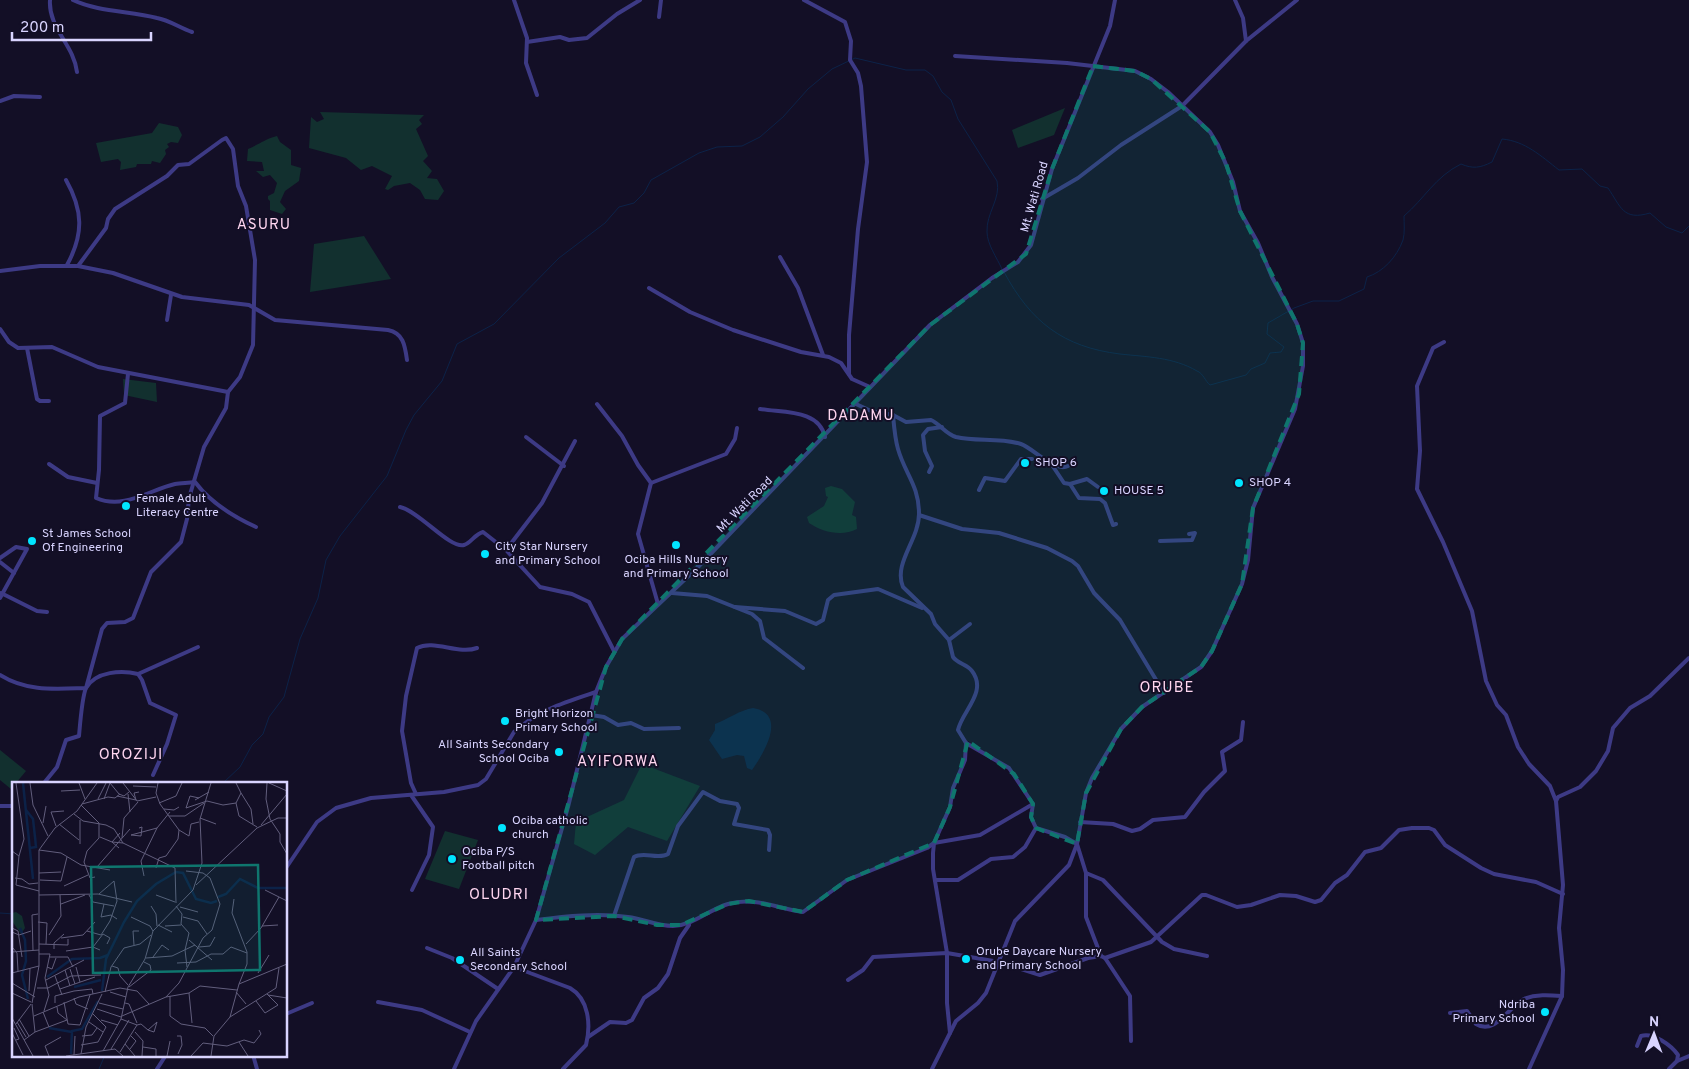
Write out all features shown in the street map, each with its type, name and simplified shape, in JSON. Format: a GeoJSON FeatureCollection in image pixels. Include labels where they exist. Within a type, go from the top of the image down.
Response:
{"type":"FeatureCollection","features":[{"type":"Feature","properties":{"kind":"street"},"geometry":{"type":"LineString","coordinates":[[50,0],[51,18],[70,51],[76,72]]}},
{"type":"Feature","properties":{"kind":"street"},"geometry":{"type":"LineString","coordinates":[[73,0],[98,7],[159,18],[178,28],[192,32]]}},
{"type":"Feature","properties":{"kind":"street"},"geometry":{"type":"LineString","coordinates":[[514,0],[527,42],[526,63],[537,95]]}},
{"type":"Feature","properties":{"kind":"street"},"geometry":{"type":"LineString","coordinates":[[527,42],[560,37],[568,40],[587,38],[617,14],[640,0]]}},
{"type":"Feature","properties":{"kind":"street"},"geometry":{"type":"LineString","coordinates":[[658,17],[661,0]]}},
{"type":"Feature","properties":{"kind":"street"},"geometry":{"type":"LineString","coordinates":[[804,0],[845,22],[851,41],[850,60],[858,73],[860,86],[867,162],[858,223],[849,335],[849,374]]}},
{"type":"Feature","properties":{"kind":"street","name":"Mt. Wati Road"},"geometry":{"type":"LineString","coordinates":[[454,1069],[470,1032],[514,967],[536,920],[568,807],[596,692],[614,651],[637,623],[672,593],[825,437],[870,387],[944,313],[992,278],[1018,262],[1026,254],[1031,245],[1042,199],[1110,26],[1116,0]]}},
{"type":"Feature","properties":{"kind":"street"},"geometry":{"type":"LineString","coordinates":[[1235,0],[1243,18],[1246,41]]}},
{"type":"Feature","properties":{"kind":"street"},"geometry":{"type":"LineString","coordinates":[[1042,199],[1078,178],[1121,145],[1182,106],[1246,41],[1296,0]]}},
{"type":"Feature","properties":{"kind":"street"},"geometry":{"type":"LineString","coordinates":[[932,1069],[959,1017],[983,998],[1015,921],[1062,875],[1069,865],[1077,844],[1084,801],[1092,778],[1121,729],[1134,713],[1189,676],[1208,658],[1239,592],[1248,560],[1253,508],[1295,409],[1303,366],[1303,343],[1295,318],[1272,277],[1258,244],[1240,211],[1233,182],[1218,145],[1210,132],[1182,106],[1145,75],[1135,71],[955,56]]}},
{"type":"Feature","properties":{"kind":"street"},"geometry":{"type":"LineString","coordinates":[[0,102],[14,96],[40,97]]}},
{"type":"Feature","properties":{"kind":"street"},"geometry":{"type":"LineString","coordinates":[[45,782],[57,767],[66,740],[79,736],[86,688],[102,630],[107,623],[125,622],[133,618],[151,572],[181,542],[187,519],[189,498],[204,447],[228,403],[228,392],[240,377],[253,345],[256,273],[246,206],[238,186],[233,149],[226,138],[189,164],[178,165],[170,174],[116,209],[108,219],[106,228],[78,266]]}},
{"type":"Feature","properties":{"kind":"street"},"geometry":{"type":"LineString","coordinates":[[66,180],[78,203],[79,211],[78,242],[66,265]]}},
{"type":"Feature","properties":{"kind":"street"},"geometry":{"type":"LineString","coordinates":[[780,257],[801,295],[823,355]]}},
{"type":"Feature","properties":{"kind":"street"},"geometry":{"type":"LineString","coordinates":[[0,271],[66,265],[78,266],[121,276],[171,295],[255,308],[275,320],[352,325],[395,331],[404,342],[406,360]]}},
{"type":"Feature","properties":{"kind":"street"},"geometry":{"type":"LineString","coordinates":[[650,288],[690,312],[733,330],[801,352],[823,355],[841,363],[852,379],[870,387]]}},
{"type":"Feature","properties":{"kind":"street"},"geometry":{"type":"LineString","coordinates":[[167,320],[171,295]]}},
{"type":"Feature","properties":{"kind":"street"},"geometry":{"type":"LineString","coordinates":[[0,329],[12,346],[26,348],[52,347],[71,353],[90,364],[128,374],[228,392]]}},
{"type":"Feature","properties":{"kind":"street"},"geometry":{"type":"LineString","coordinates":[[1444,342],[1433,348],[1417,386],[1420,452],[1417,488],[1443,542],[1472,611],[1486,681],[1497,705],[1506,715],[1518,747],[1529,764],[1550,786],[1556,801],[1563,894],[1559,928],[1564,970],[1562,996],[1529,1069]]}},
{"type":"Feature","properties":{"kind":"street"},"geometry":{"type":"LineString","coordinates":[[26,348],[37,398],[40,401],[49,401]]}},
{"type":"Feature","properties":{"kind":"street"},"geometry":{"type":"LineString","coordinates":[[128,374],[125,403],[100,416],[96,498],[116,501],[138,498],[175,484],[195,482]]}},
{"type":"Feature","properties":{"kind":"street"},"geometry":{"type":"LineString","coordinates":[[597,404],[622,436],[638,465],[652,482]]}},
{"type":"Feature","properties":{"kind":"street"},"geometry":{"type":"LineString","coordinates":[[856,404],[870,411],[893,415],[906,422],[931,420],[950,434],[960,438],[994,438],[1021,444],[1034,457]]}},
{"type":"Feature","properties":{"kind":"street"},"geometry":{"type":"LineString","coordinates":[[760,409],[810,416],[821,425],[825,437]]}},
{"type":"Feature","properties":{"kind":"street"},"geometry":{"type":"LineString","coordinates":[[893,415],[897,448],[915,485],[919,515],[908,553],[901,566],[900,578],[902,588],[928,611],[937,626],[950,640],[953,657],[971,669],[976,680],[975,696],[958,730],[966,743],[1009,768],[1034,804],[1031,817],[1036,828],[1065,837],[1077,844],[1086,873],[1086,917],[1103,957],[1130,996],[1131,1041]]}},
{"type":"Feature","properties":{"kind":"street"},"geometry":{"type":"LineString","coordinates":[[929,472],[932,466],[925,451],[923,435],[928,429],[942,427]]}},
{"type":"Feature","properties":{"kind":"street"},"geometry":{"type":"LineString","coordinates":[[652,482],[726,454],[735,439],[737,428]]}},
{"type":"Feature","properties":{"kind":"street"},"geometry":{"type":"LineString","coordinates":[[526,437],[564,466]]}},
{"type":"Feature","properties":{"kind":"street"},"geometry":{"type":"LineString","coordinates":[[506,550],[542,503],[564,466],[575,441]]}},
{"type":"Feature","properties":{"kind":"street"},"geometry":{"type":"LineString","coordinates":[[1027,463],[1034,457]]}},
{"type":"Feature","properties":{"kind":"street"},"geometry":{"type":"LineString","coordinates":[[1040,457],[1054,466],[1062,480],[1070,484],[1079,498],[1100,499],[1105,503],[1113,525],[1116,524]]}},
{"type":"Feature","properties":{"kind":"street"},"geometry":{"type":"LineString","coordinates":[[979,490],[985,478],[1005,480],[1021,459],[1040,457],[1062,468],[1068,466]]}},
{"type":"Feature","properties":{"kind":"street"},"geometry":{"type":"LineString","coordinates":[[49,464],[68,477],[97,483]]}},
{"type":"Feature","properties":{"kind":"street"},"geometry":{"type":"LineString","coordinates":[[1070,484],[1087,479],[1098,487]]}},
{"type":"Feature","properties":{"kind":"street"},"geometry":{"type":"LineString","coordinates":[[195,482],[212,501],[256,527]]}},
{"type":"Feature","properties":{"kind":"street"},"geometry":{"type":"LineString","coordinates":[[652,482],[638,534],[658,604]]}},
{"type":"Feature","properties":{"kind":"street"},"geometry":{"type":"LineString","coordinates":[[400,507],[424,519],[456,544],[465,545],[483,532],[506,550],[540,587],[572,594],[589,602],[614,651]]}},
{"type":"Feature","properties":{"kind":"street"},"geometry":{"type":"LineString","coordinates":[[919,515],[962,529],[999,533],[1048,548],[1072,561],[1078,566],[1094,593],[1120,620],[1164,693]]}},
{"type":"Feature","properties":{"kind":"street"},"geometry":{"type":"LineString","coordinates":[[1160,541],[1192,540],[1195,533],[1189,534]]}},
{"type":"Feature","properties":{"kind":"street"},"geometry":{"type":"LineString","coordinates":[[0,558],[16,547],[27,549],[1,595],[37,611],[47,612]]}},
{"type":"Feature","properties":{"kind":"street"},"geometry":{"type":"LineString","coordinates":[[0,562],[14,573]]}},
{"type":"Feature","properties":{"kind":"street"},"geometry":{"type":"LineString","coordinates":[[735,607],[785,611],[816,624],[823,620],[828,600],[834,594],[873,589],[907,600],[928,611]]}},
{"type":"Feature","properties":{"kind":"street"},"geometry":{"type":"LineString","coordinates":[[672,593],[696,593],[735,607],[758,618],[764,638],[803,668]]}},
{"type":"Feature","properties":{"kind":"street"},"geometry":{"type":"LineString","coordinates":[[950,640],[970,624]]}},
{"type":"Feature","properties":{"kind":"street"},"geometry":{"type":"LineString","coordinates":[[412,890],[428,855],[433,827],[414,794],[402,731],[406,696],[417,648],[433,646],[467,651],[477,648]]}},
{"type":"Feature","properties":{"kind":"street"},"geometry":{"type":"LineString","coordinates":[[0,675],[13,684],[32,688],[86,688],[102,675],[111,673],[138,674],[198,647]]}},
{"type":"Feature","properties":{"kind":"street"},"geometry":{"type":"LineString","coordinates":[[1556,801],[1558,797],[1580,787],[1596,771],[1608,751],[1613,728],[1630,708],[1650,696],[1689,658]]}},
{"type":"Feature","properties":{"kind":"street"},"geometry":{"type":"LineString","coordinates":[[138,674],[150,703],[176,715],[168,744],[153,775]]}},
{"type":"Feature","properties":{"kind":"street"},"geometry":{"type":"LineString","coordinates":[[288,865],[313,828],[326,813],[358,801],[455,791],[478,785],[486,779],[514,732],[520,726],[541,712],[596,692]]}},
{"type":"Feature","properties":{"kind":"street"},"geometry":{"type":"LineString","coordinates":[[591,715],[604,717],[618,725],[631,723],[644,729],[679,728]]}},
{"type":"Feature","properties":{"kind":"street"},"geometry":{"type":"LineString","coordinates":[[1080,822],[1114,824],[1132,831],[1140,829],[1153,820],[1185,817],[1208,787],[1224,771],[1222,752],[1241,740],[1244,722]]}},
{"type":"Feature","properties":{"kind":"street"},"geometry":{"type":"LineString","coordinates":[[950,1033],[946,1003],[948,953],[935,880],[933,853],[934,844],[950,807],[953,788],[963,765],[966,743]]}},
{"type":"Feature","properties":{"kind":"street"},"geometry":{"type":"LineString","coordinates":[[614,916],[634,857],[639,854],[662,856],[668,854],[678,826],[703,792],[720,802],[737,804],[739,808],[734,824],[768,830],[770,834],[769,850]]}},
{"type":"Feature","properties":{"kind":"street"},"geometry":{"type":"LineString","coordinates":[[588,1037],[610,1022],[626,1023],[632,1020],[644,998],[658,988],[668,974],[680,938],[689,924],[710,912],[735,902],[762,902],[803,912],[847,880],[934,844],[980,835],[1034,804]]}},
{"type":"Feature","properties":{"kind":"street"},"geometry":{"type":"LineString","coordinates":[[935,880],[958,880],[992,859],[1013,857],[1025,847],[1036,828]]}},
{"type":"Feature","properties":{"kind":"street"},"geometry":{"type":"LineString","coordinates":[[848,980],[863,970],[873,957],[948,953],[999,962],[1040,975],[1088,958],[1103,957],[1139,948],[1158,937],[1202,895],[1237,906],[1251,905],[1280,894],[1296,896],[1315,902],[1320,900],[1335,883],[1347,875],[1365,852],[1381,848],[1399,830],[1412,828],[1434,830],[1444,845],[1488,872],[1536,882],[1563,894]]}},
{"type":"Feature","properties":{"kind":"street"},"geometry":{"type":"LineString","coordinates":[[927,848],[933,853]]}},
{"type":"Feature","properties":{"kind":"street"},"geometry":{"type":"LineString","coordinates":[[1086,873],[1104,880],[1158,937],[1174,948],[1207,956]]}},
{"type":"Feature","properties":{"kind":"street"},"geometry":{"type":"LineString","coordinates":[[536,920],[568,916],[614,916],[638,918],[657,925],[689,924]]}},
{"type":"Feature","properties":{"kind":"street"},"geometry":{"type":"LineString","coordinates":[[427,948],[452,958],[498,990]]}},
{"type":"Feature","properties":{"kind":"street"},"geometry":{"type":"LineString","coordinates":[[514,967],[577,992],[584,1000],[588,1037],[582,1050],[563,1069]]}},
{"type":"Feature","properties":{"kind":"street"},"geometry":{"type":"LineString","coordinates":[[1450,1012],[1467,1011],[1476,1024],[1487,1027],[1499,1022],[1514,1005],[1529,997],[1543,995],[1562,996]]}},
{"type":"Feature","properties":{"kind":"street"},"geometry":{"type":"LineString","coordinates":[[378,1002],[422,1010],[470,1032]]}},
{"type":"Feature","properties":{"kind":"street"},"geometry":{"type":"LineString","coordinates":[[288,1013],[312,1003]]}},
{"type":"Feature","properties":{"kind":"street"},"geometry":{"type":"LineString","coordinates":[[1637,1046],[1642,1035],[1653,1037],[1674,1050],[1678,1055],[1677,1061]]}},
{"type":"Feature","properties":{"kind":"street"},"geometry":{"type":"LineString","coordinates":[[157,1069],[165,1056]]}},
{"type":"Feature","properties":{"kind":"street"},"geometry":{"type":"LineString","coordinates":[[253,1056],[256,1069]]}},
{"type":"Feature","properties":{"kind":"street"},"geometry":{"type":"LineString","coordinates":[[1669,1069],[1677,1061],[1689,1056]]}},
{"type":"Feature","properties":{"kind":"highlighted area"},"geometry":{"type":"Polygon","coordinates":[[[1093,66],[1135,71],[1151,79],[1210,132],[1226,163],[1240,211],[1297,324],[1303,343],[1299,394],[1253,508],[1242,584],[1212,651],[1201,667],[1142,707],[1121,729],[1086,793],[1077,844],[1036,828],[1031,817],[1033,804],[1014,774],[968,741],[950,807],[934,843],[847,880],[803,912],[749,901],[728,904],[681,925],[657,925],[614,916],[536,920],[606,667],[622,639],[930,325],[1026,254],[1052,169],[1093,66]]]}},
{"type":"Feature","properties":{"kind":"green space"},"geometry":{"type":"Polygon","coordinates":[[[1065,108],[1054,135],[1018,148],[1012,130],[1065,108]]]}},
{"type":"Feature","properties":{"kind":"green space"},"geometry":{"type":"Polygon","coordinates":[[[320,112],[424,115],[419,120],[422,124],[416,129],[428,156],[423,161],[432,171],[427,178],[437,179],[444,191],[438,200],[425,199],[420,190],[410,183],[394,186],[388,190],[385,189],[392,176],[372,166],[361,170],[346,158],[309,148],[311,117],[317,122],[324,119],[320,112]]]}},
{"type":"Feature","properties":{"kind":"green space"},"geometry":{"type":"Polygon","coordinates":[[[159,123],[178,127],[182,135],[178,143],[171,142],[167,144],[169,147],[165,150],[166,154],[160,163],[152,161],[151,164],[137,164],[136,167],[120,170],[121,162],[118,159],[101,162],[96,143],[152,133],[159,123]]]}},
{"type":"Feature","properties":{"kind":"green space"},"geometry":{"type":"Polygon","coordinates":[[[277,136],[280,142],[291,150],[291,165],[301,168],[299,181],[285,191],[280,202],[286,209],[282,214],[270,210],[270,201],[268,199],[268,196],[274,193],[277,183],[270,175],[263,177],[256,171],[264,171],[262,162],[247,161],[248,149],[277,136]]]}},
{"type":"Feature","properties":{"kind":"green space"},"geometry":{"type":"Polygon","coordinates":[[[364,236],[391,279],[310,292],[314,244],[364,236]]]}},
{"type":"Feature","properties":{"kind":"green space"},"geometry":{"type":"Polygon","coordinates":[[[123,379],[156,383],[157,402],[124,395],[123,379]]]}},
{"type":"Feature","properties":{"kind":"green space"},"geometry":{"type":"Polygon","coordinates":[[[831,486],[842,489],[855,502],[852,515],[856,517],[857,529],[839,533],[820,529],[809,523],[807,517],[824,506],[828,497],[826,496],[825,488],[831,486]]]}},
{"type":"Feature","properties":{"kind":"green space"},"geometry":{"type":"Polygon","coordinates":[[[0,750],[26,771],[17,782],[12,782],[11,789],[0,780],[0,750]]]}},
{"type":"Feature","properties":{"kind":"green space"},"geometry":{"type":"Polygon","coordinates":[[[642,764],[700,786],[667,841],[628,827],[595,855],[574,844],[576,822],[624,800],[642,764]]]}},
{"type":"Feature","properties":{"kind":"green space","name":"Ociba P/S Football pitch"},"geometry":{"type":"Polygon","coordinates":[[[445,831],[478,840],[459,889],[425,879],[445,831]]]}},
{"type":"Feature","properties":{"kind":"water"},"geometry":{"type":"Polygon","coordinates":[[[753,708],[763,712],[769,718],[771,726],[767,744],[752,770],[747,768],[744,756],[737,755],[722,759],[709,740],[715,730],[715,724],[753,708]]]}},
{"type":"Feature","properties":{"kind":"waterway"},"geometry":{"type":"LineString","coordinates":[[224,782],[240,767],[252,745],[263,734],[269,717],[284,697],[300,639],[318,598],[326,560],[340,536],[387,476],[406,430],[414,415],[442,381],[457,344],[494,324],[559,258],[605,223],[619,207],[634,203],[644,193],[651,180],[699,153],[717,147],[742,146],[760,137],[783,117],[808,89],[832,69],[855,58],[906,70],[925,70],[933,76],[942,92],[951,100],[958,119],[997,181],[997,194],[987,225],[987,237],[1002,269]]}},
{"type":"Feature","properties":{"kind":"waterway"},"geometry":{"type":"LineString","coordinates":[[1004,272],[1014,290],[1038,318],[1065,338],[1100,351],[1160,358],[1179,363],[1199,372],[1210,385],[1246,375],[1251,369],[1265,363],[1270,353],[1281,352],[1284,347],[1267,334],[1268,323],[1294,308],[1313,301],[1339,301],[1364,289],[1367,277],[1384,268],[1400,246],[1404,234],[1404,216],[1437,181],[1452,169],[1461,164],[1476,167],[1492,162],[1502,139],[1525,146],[1559,170],[1582,169],[1600,186],[1608,188],[1628,214],[1641,215],[1650,213],[1666,227],[1682,233],[1689,226]]}},
{"type":"Feature","properties":{"kind":"waterway"},"geometry":{"type":"LineString","coordinates":[[0,913],[12,914]]}},
{"type":"Feature","properties":{"kind":"waterway"},"geometry":{"type":"LineString","coordinates":[[99,1069],[105,1056]]}},
{"type":"Feature","properties":{"kind":"place","name":"SHOP 6"},"geometry":{"type":"Point","coordinates":[1025,463]}},
{"type":"Feature","properties":{"kind":"place","name":"SHOP 4"},"geometry":{"type":"Point","coordinates":[1239,483]}},
{"type":"Feature","properties":{"kind":"place","name":"HOUSE 5"},"geometry":{"type":"Point","coordinates":[1104,491]}},
{"type":"Feature","properties":{"kind":"place","name":"Female Adult Literacy Centre"},"geometry":{"type":"Point","coordinates":[126,506]}},
{"type":"Feature","properties":{"kind":"place","name":"St James School Of Engineering"},"geometry":{"type":"Point","coordinates":[32,541]}},
{"type":"Feature","properties":{"kind":"place","name":"Ociba Hills Nursery and Primary School"},"geometry":{"type":"Point","coordinates":[676,545]}},
{"type":"Feature","properties":{"kind":"place","name":"City Star Nursery and Primary School"},"geometry":{"type":"Point","coordinates":[485,554]}},
{"type":"Feature","properties":{"kind":"place","name":"Bright Horizon Primary School"},"geometry":{"type":"Point","coordinates":[505,721]}},
{"type":"Feature","properties":{"kind":"place","name":"All Saints Secondary School Ociba"},"geometry":{"type":"Point","coordinates":[559,752]}},
{"type":"Feature","properties":{"kind":"place","name":"Ociba catholic church"},"geometry":{"type":"Point","coordinates":[502,828]}},
{"type":"Feature","properties":{"kind":"place","name":"Ociba P/S Football pitch"},"geometry":{"type":"Point","coordinates":[452,859]}},
{"type":"Feature","properties":{"kind":"place","name":"Orube Daycare Nursery and Primary School"},"geometry":{"type":"Point","coordinates":[966,959]}},
{"type":"Feature","properties":{"kind":"place","name":"All Saints Secondary School"},"geometry":{"type":"Point","coordinates":[460,960]}},
{"type":"Feature","properties":{"kind":"place","name":"Ndriba Primary School"},"geometry":{"type":"Point","coordinates":[1545,1012]}},
{"type":"Feature","properties":{"kind":"district","name":"ASURU"},"geometry":{"type":"Point","coordinates":[264,225]}},
{"type":"Feature","properties":{"kind":"district","name":"DADAMU"},"geometry":{"type":"Point","coordinates":[861,416]}},
{"type":"Feature","properties":{"kind":"district","name":"ORUBE"},"geometry":{"type":"Point","coordinates":[1167,688]}},
{"type":"Feature","properties":{"kind":"district","name":"OROZIJI"},"geometry":{"type":"Point","coordinates":[131,755]}},
{"type":"Feature","properties":{"kind":"district","name":"AYIFORWA"},"geometry":{"type":"Point","coordinates":[618,762]}},
{"type":"Feature","properties":{"kind":"district","name":"OLUDRI"},"geometry":{"type":"Point","coordinates":[499,895]}}]}
